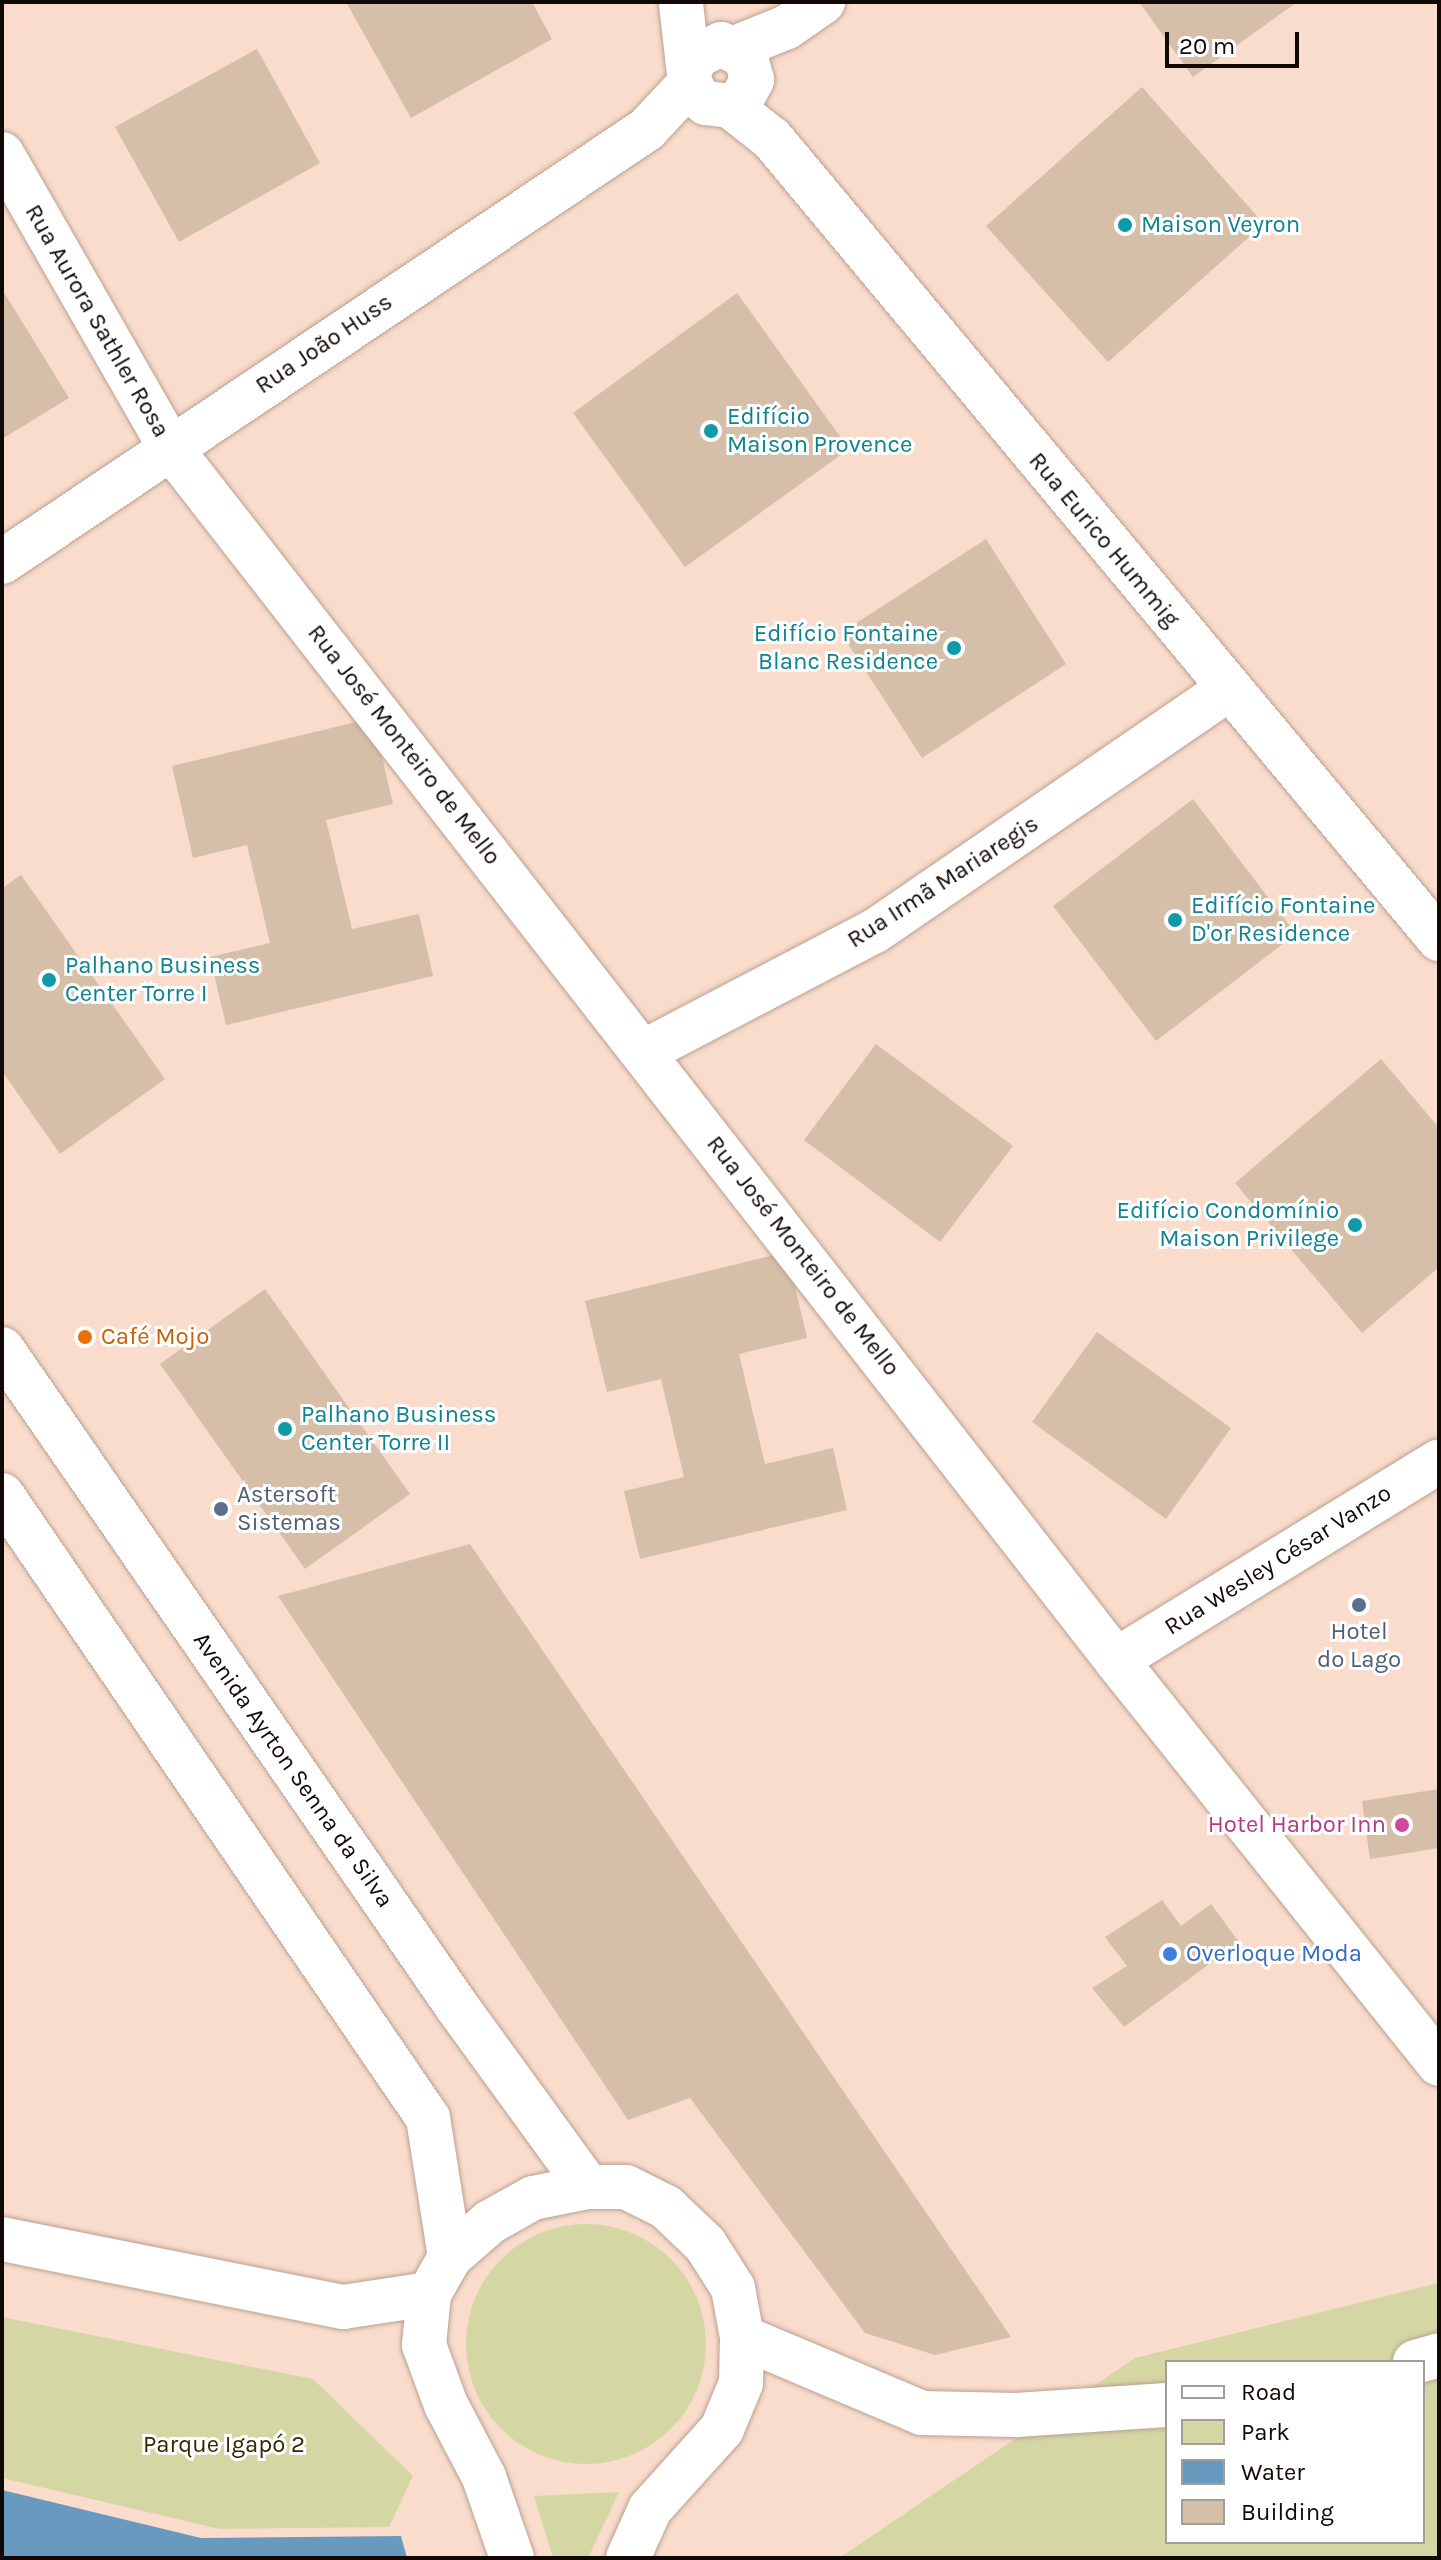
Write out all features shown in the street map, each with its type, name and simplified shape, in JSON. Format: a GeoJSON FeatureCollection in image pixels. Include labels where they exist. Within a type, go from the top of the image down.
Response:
{"type":"FeatureCollection","features":[{"type":"Feature","properties":{"kind":"street"},"geometry":{"type":"LineString","coordinates":[[680,3],[723,77],[823,2]]}},
{"type":"Feature","properties":{"kind":"street","name":"Rua João Huss"},"geometry":{"type":"LineString","coordinates":[[2,562],[169,446],[723,77]]}},
{"type":"Feature","properties":{"kind":"street","name":"Rua Eurico Hummig"},"geometry":{"type":"LineString","coordinates":[[723,77],[1228,689],[1439,939]]}},
{"type":"Feature","properties":{"kind":"street","name":"Rua Aurora Sathler Rosa"},"geometry":{"type":"LineString","coordinates":[[2,154],[169,446]]}},
{"type":"Feature","properties":{"kind":"street","name":"Rua José Monteiro de Mello"},"geometry":{"type":"LineString","coordinates":[[169,446],[645,1051],[1116,1660],[1439,2064]]}},
{"type":"Feature","properties":{"kind":"street","name":"Rua Irmã Mariaregis"},"geometry":{"type":"LineString","coordinates":[[645,1051],[875,931],[1228,689]]}},
{"type":"Feature","properties":{"kind":"street","name":"Avenida Ayrton Senna da Silva"},"geometry":{"type":"LineString","coordinates":[[2,1349],[458,2008],[588,2187]]}},
{"type":"Feature","properties":{"kind":"street","name":"Rua Wesley César Vanzo"},"geometry":{"type":"LineString","coordinates":[[1116,1660],[1439,1461]]}},
{"type":"Feature","properties":{"kind":"street"},"geometry":{"type":"LineString","coordinates":[[2,1495],[428,2118],[440,2275],[424,2345],[446,2405],[484,2477],[512,2558]]}},
{"type":"Feature","properties":{"kind":"street"},"geometry":{"type":"LineString","coordinates":[[2,2239],[343,2307],[440,2275],[490,2222],[533,2198],[588,2187],[626,2187],[666,2207],[705,2244],[733,2288],[742,2337],[741,2383],[722,2429],[650,2509],[628,2558]]}},
{"type":"Feature","properties":{"kind":"street"},"geometry":{"type":"LineString","coordinates":[[742,2337],[922,2413],[1016,2415],[1165,2405]]}},
{"type":"Feature","properties":{"kind":"green space"},"geometry":{"type":"Polygon","coordinates":[[[586,2224],[632,2233],[653,2244],[671,2259],[686,2277],[697,2298],[706,2344],[697,2390],[686,2411],[671,2429],[653,2444],[632,2455],[586,2464],[540,2455],[519,2444],[501,2429],[486,2411],[475,2390],[466,2344],[475,2298],[486,2277],[501,2259],[519,2244],[540,2233],[586,2224]]]}},
{"type":"Feature","properties":{"kind":"green space"},"geometry":{"type":"Polygon","coordinates":[[[1439,2283],[1439,2558],[839,2558],[1135,2358],[1439,2283]]]}},
{"type":"Feature","properties":{"kind":"green space","name":"Parque Igapó 2"},"geometry":{"type":"Polygon","coordinates":[[[2,2317],[313,2379],[413,2476],[389,2527],[220,2529],[2,2478],[2,2317]]]}},
{"type":"Feature","properties":{"kind":"green space"},"geometry":{"type":"Polygon","coordinates":[[[619,2492],[588,2558],[553,2558],[534,2496],[619,2492]]]}},
{"type":"Feature","properties":{"kind":"water"},"geometry":{"type":"Polygon","coordinates":[[[2,2490],[201,2538],[401,2536],[407,2558],[2,2558],[2,2490]]]}},
{"type":"Feature","properties":{"kind":"building"},"geometry":{"type":"Polygon","coordinates":[[[346,2],[532,2],[552,39],[411,118],[346,2]]]}},
{"type":"Feature","properties":{"kind":"building"},"geometry":{"type":"Polygon","coordinates":[[[1139,2],[1297,2],[1193,77],[1139,2]]]}},
{"type":"Feature","properties":{"kind":"building"},"geometry":{"type":"Polygon","coordinates":[[[257,49],[320,163],[179,242],[115,127],[257,49]]]}},
{"type":"Feature","properties":{"kind":"building","name":"Maison Veyron"},"geometry":{"type":"Polygon","coordinates":[[[1142,87],[1264,224],[1108,362],[986,226],[1142,87]]]}},
{"type":"Feature","properties":{"kind":"building"},"geometry":{"type":"Polygon","coordinates":[[[2,289],[69,398],[2,439],[2,289]]]}},
{"type":"Feature","properties":{"kind":"building","name":"Edifício Maison Provence"},"geometry":{"type":"Polygon","coordinates":[[[737,293],[849,449],[685,567],[573,413],[737,293]]]}},
{"type":"Feature","properties":{"kind":"building","name":"Edifício Fontaine Blanc Residence"},"geometry":{"type":"Polygon","coordinates":[[[986,539],[1066,664],[922,758],[841,633],[986,539]]]}},
{"type":"Feature","properties":{"kind":"building"},"geometry":{"type":"Polygon","coordinates":[[[373,718],[393,804],[326,820],[352,929],[419,914],[433,976],[226,1025],[210,957],[270,943],[247,845],[193,858],[172,766],[373,718]]]}},
{"type":"Feature","properties":{"kind":"building","name":"Edifício Fontaine D'or Residence"},"geometry":{"type":"Polygon","coordinates":[[[1193,799],[1296,934],[1156,1041],[1053,906],[1193,799]]]}},
{"type":"Feature","properties":{"kind":"building","name":"Palhano Business Center Torre I"},"geometry":{"type":"Polygon","coordinates":[[[21,875],[165,1079],[60,1154],[2,1071],[2,888],[21,875]]]}},
{"type":"Feature","properties":{"kind":"building"},"geometry":{"type":"Polygon","coordinates":[[[876,1044],[1013,1146],[940,1242],[804,1140],[876,1044]]]}},
{"type":"Feature","properties":{"kind":"building","name":"Edifício Condomínio Maison Privilege"},"geometry":{"type":"Polygon","coordinates":[[[1381,1059],[1439,1128],[1439,1267],[1362,1333],[1235,1183],[1381,1059]]]}},
{"type":"Feature","properties":{"kind":"building"},"geometry":{"type":"Polygon","coordinates":[[[787,1252],[807,1338],[739,1354],[765,1464],[833,1448],[847,1510],[640,1559],[624,1491],[684,1477],[661,1379],[607,1392],[585,1301],[787,1252]]]}},
{"type":"Feature","properties":{"kind":"building","name":"Palhano Business Center Torre II"},"geometry":{"type":"Polygon","coordinates":[[[265,1289],[410,1494],[305,1569],[160,1364],[265,1289]]]}},
{"type":"Feature","properties":{"kind":"building"},"geometry":{"type":"Polygon","coordinates":[[[1097,1332],[1231,1428],[1166,1519],[1032,1422],[1097,1332]]]}},
{"type":"Feature","properties":{"kind":"building"},"geometry":{"type":"Polygon","coordinates":[[[470,1544],[1011,2337],[935,2355],[865,2333],[690,2098],[628,2120],[278,1596],[470,1544]]]}},
{"type":"Feature","properties":{"kind":"building","name":"Hotel Harbor Inn"},"geometry":{"type":"Polygon","coordinates":[[[1439,1789],[1439,1848],[1370,1859],[1362,1801],[1439,1789]]]}},
{"type":"Feature","properties":{"kind":"building","name":"Overloque Moda"},"geometry":{"type":"Polygon","coordinates":[[[1162,1900],[1181,1926],[1211,1904],[1239,1942],[1124,2027],[1092,1988],[1127,1966],[1105,1937],[1162,1900]]]}},
{"type":"Feature","properties":{"kind":"place","name":"Maison Veyron"},"geometry":{"type":"Point","coordinates":[1125,225]}},
{"type":"Feature","properties":{"kind":"place","name":"Edifício Maison Provence"},"geometry":{"type":"Point","coordinates":[711,431]}},
{"type":"Feature","properties":{"kind":"place","name":"Edifício Fontaine Blanc Residence"},"geometry":{"type":"Point","coordinates":[954,648]}},
{"type":"Feature","properties":{"kind":"place","name":"Edifício Fontaine D'or Residence"},"geometry":{"type":"Point","coordinates":[1175,920]}},
{"type":"Feature","properties":{"kind":"place","name":"Palhano Business Center Torre I"},"geometry":{"type":"Point","coordinates":[49,980]}},
{"type":"Feature","properties":{"kind":"place","name":"Edifício Condomínio Maison Privilege"},"geometry":{"type":"Point","coordinates":[1355,1225]}},
{"type":"Feature","properties":{"kind":"place","name":"Café Mojo"},"geometry":{"type":"Point","coordinates":[85,1337]}},
{"type":"Feature","properties":{"kind":"place","name":"Palhano Business Center Torre II"},"geometry":{"type":"Point","coordinates":[285,1429]}},
{"type":"Feature","properties":{"kind":"place","name":"Astersoft Sistemas"},"geometry":{"type":"Point","coordinates":[221,1509]}},
{"type":"Feature","properties":{"kind":"place","name":"Hotel do Lago"},"geometry":{"type":"Point","coordinates":[1359,1605]}},
{"type":"Feature","properties":{"kind":"place","name":"Hotel Harbor Inn"},"geometry":{"type":"Point","coordinates":[1402,1825]}},
{"type":"Feature","properties":{"kind":"place","name":"Overloque Moda"},"geometry":{"type":"Point","coordinates":[1170,1954]}}]}
